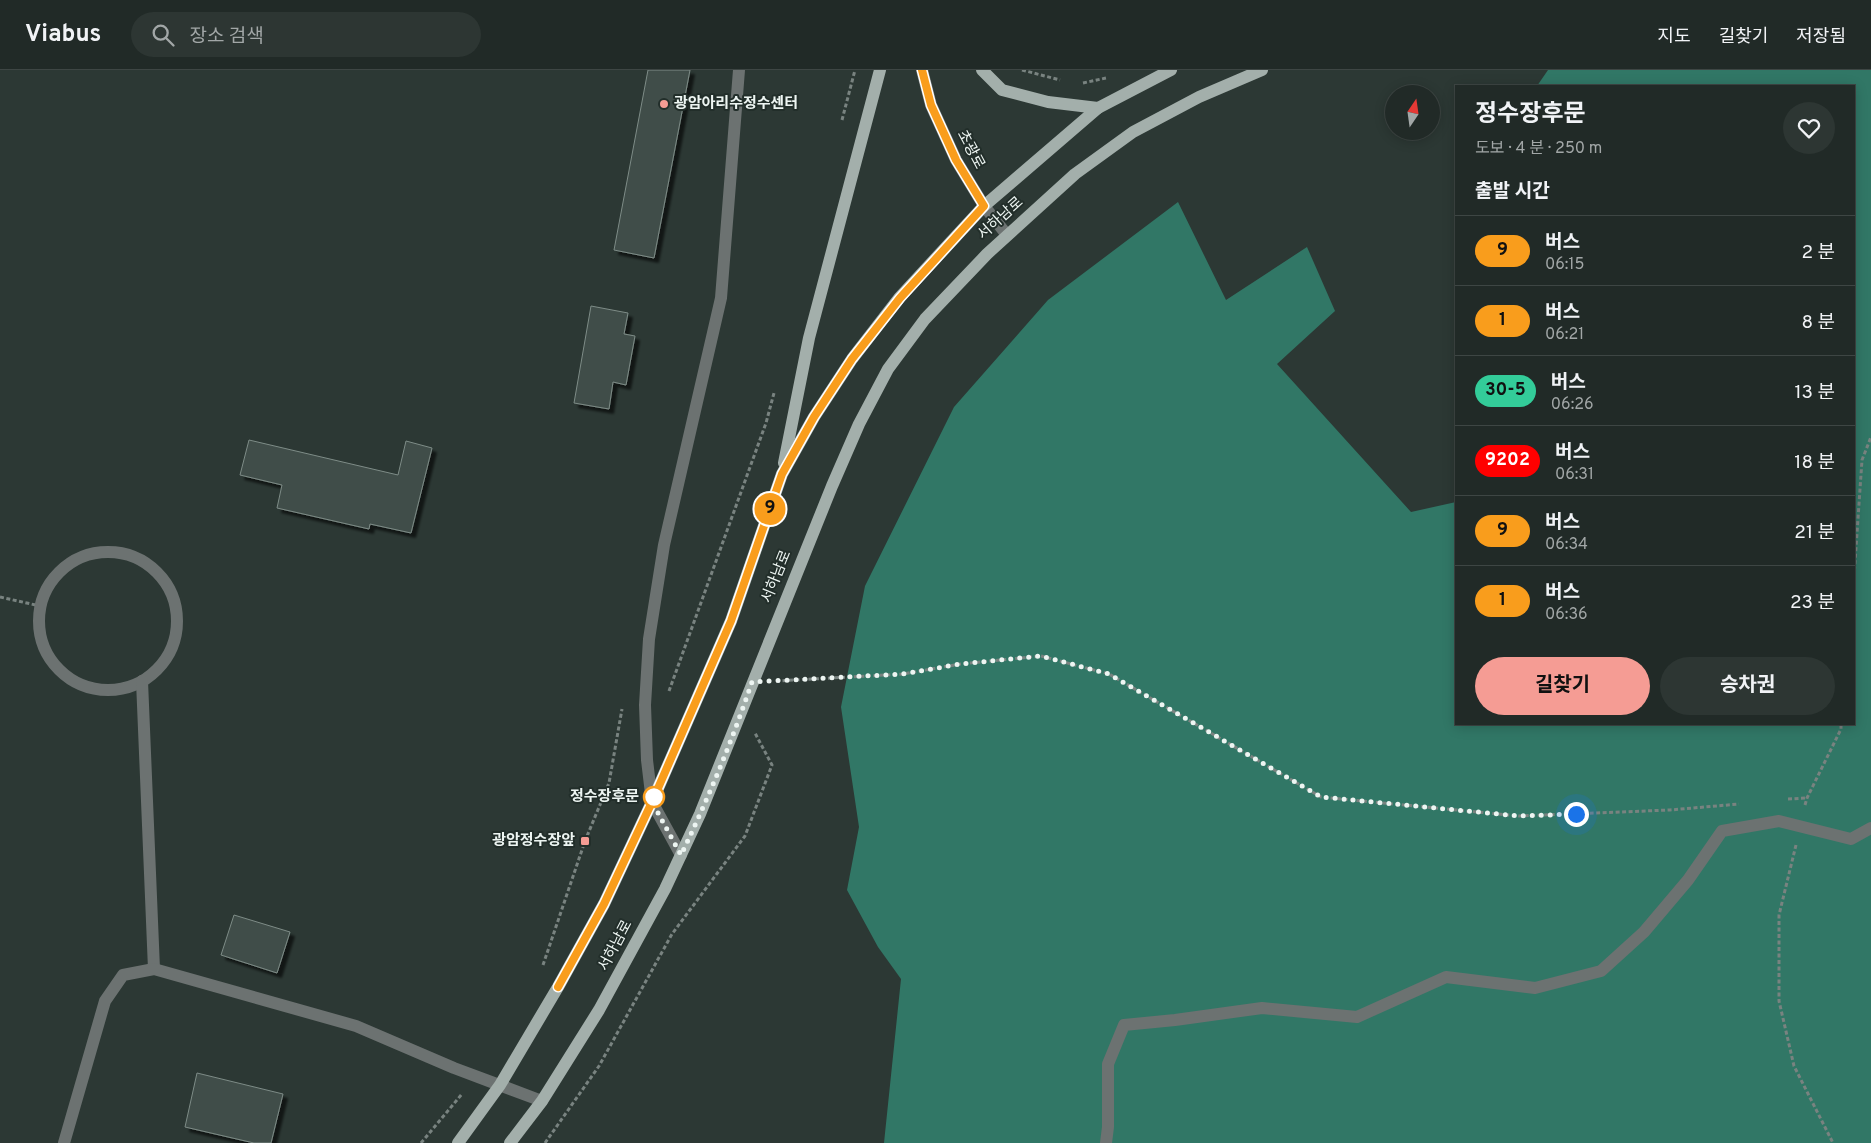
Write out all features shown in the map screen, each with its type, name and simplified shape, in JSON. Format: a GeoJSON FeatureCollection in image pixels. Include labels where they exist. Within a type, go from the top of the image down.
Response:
{"type":"FeatureCollection","features":[{"type":"Feature","properties":{"kind":"main road"},"geometry":{"type":"LineString","coordinates":[[782,474],[809,338],[880,70]]}},
{"type":"Feature","properties":{"kind":"main road"},"geometry":{"type":"LineString","coordinates":[[982,70],[1002,90],[1048,102],[1098,108]]}},
{"type":"Feature","properties":{"kind":"main road","name":"서하남로"},"geometry":{"type":"LineString","coordinates":[[458,1143],[500,1085],[604,904],[652,802],[731,621],[782,474],[814,417],[852,359],[900,298],[984,206],[1098,108],[1171,70]]}},
{"type":"Feature","properties":{"kind":"main road","name":"서하남로"},"geometry":{"type":"LineString","coordinates":[[510,1143],[542,1101],[599,1010],[665,889],[700,814],[832,486],[859,424],[888,369],[925,319],[987,254],[1075,174],[1133,132],[1198,97],[1262,70]]}},
{"type":"Feature","properties":{"kind":"street"},"geometry":{"type":"LineString","coordinates":[[681,855],[652,802],[647,760],[645,705],[649,639],[664,545],[721,298],[740,70]]}},
{"type":"Feature","properties":{"kind":"street","name":"초광로"},"geometry":{"type":"LineString","coordinates":[[922,70],[931,105],[956,160],[984,206],[1007,236]]}},
{"type":"Feature","properties":{"kind":"street"},"geometry":{"type":"LineString","coordinates":[[103,551],[125,553],[147,563],[164,579],[175,600],[178,624],[173,647],[160,667],[142,682],[120,689],[96,689],[75,682],[57,668],[45,650],[39,628],[40,606],[48,585],[62,568],[81,557],[103,551]]}},
{"type":"Feature","properties":{"kind":"street"},"geometry":{"type":"LineString","coordinates":[[142,682],[154,969]]}},
{"type":"Feature","properties":{"kind":"street"},"geometry":{"type":"LineString","coordinates":[[1106,1143],[1108,1127],[1108,1064],[1124,1024],[1175,1020],[1262,1008],[1357,1017],[1446,977],[1535,988],[1601,971],[1644,932],[1688,880],[1722,831],[1779,821],[1851,839],[1871,828]]}},
{"type":"Feature","properties":{"kind":"street"},"geometry":{"type":"LineString","coordinates":[[64,1143],[105,1001],[123,975],[154,969],[356,1026],[454,1068],[542,1101]]}},
{"type":"Feature","properties":{"kind":"path"},"geometry":{"type":"LineString","coordinates":[[1022,70],[1069,82]]}},
{"type":"Feature","properties":{"kind":"path"},"geometry":{"type":"LineString","coordinates":[[1078,84],[1112,76]]}},
{"type":"Feature","properties":{"kind":"path"},"geometry":{"type":"LineString","coordinates":[[1855,562],[1862,460],[1871,436]]}},
{"type":"Feature","properties":{"kind":"path"},"geometry":{"type":"LineString","coordinates":[[0,597],[40,606]]}},
{"type":"Feature","properties":{"kind":"path"},"geometry":{"type":"LineString","coordinates":[[752,682],[903,674],[960,664],[1041,656],[1109,674],[1321,797],[1519,816],[1670,810],[1749,803]]}},
{"type":"Feature","properties":{"kind":"path"},"geometry":{"type":"LineString","coordinates":[[544,1143],[599,1066],[672,934],[745,836],[772,765],[743,710]]}},
{"type":"Feature","properties":{"kind":"path"},"geometry":{"type":"LineString","coordinates":[[1805,807],[1807,798],[1841,729],[1841,725]]}},
{"type":"Feature","properties":{"kind":"path"},"geometry":{"type":"LineString","coordinates":[[1788,800],[1807,798]]}},
{"type":"Feature","properties":{"kind":"path"},"geometry":{"type":"LineString","coordinates":[[1796,843],[1779,915],[1779,1001],[1794,1066],[1833,1143]]}},
{"type":"Feature","properties":{"kind":"green space"},"geometry":{"type":"Polygon","coordinates":[[[1548,70],[1871,70],[1871,1143],[884,1143],[901,979],[878,947],[847,890],[859,827],[841,707],[865,586],[954,407],[1048,300],[1178,202],[1226,300],[1307,247],[1335,311],[1277,364],[1411,512],[1455,502],[1455,725],[1855,725],[1855,85],[1538,85],[1548,70]]]}},
{"type":"Feature","properties":{"kind":"building"},"geometry":{"type":"Polygon","coordinates":[[[648,70],[690,70],[654,258],[614,250],[648,70]]]}},
{"type":"Feature","properties":{"kind":"building"},"geometry":{"type":"Polygon","coordinates":[[[591,306],[628,313],[624,334],[635,336],[626,385],[613,382],[609,409],[574,403],[591,306]]]}},
{"type":"Feature","properties":{"kind":"building"},"geometry":{"type":"Polygon","coordinates":[[[249,440],[398,475],[406,441],[432,448],[411,533],[370,524],[369,529],[277,508],[282,485],[240,475],[249,440]]]}},
{"type":"Feature","properties":{"kind":"building"},"geometry":{"type":"Polygon","coordinates":[[[234,915],[290,932],[277,973],[221,955],[234,915]]]}},
{"type":"Feature","properties":{"kind":"building"},"geometry":{"type":"Polygon","coordinates":[[[197,1073],[283,1094],[271,1143],[254,1143],[185,1127],[197,1073]]]}},
{"type":"Feature","properties":{"kind":"bus line","name":"9"},"geometry":{"type":"LineString","coordinates":[[558,987],[604,904],[652,802],[731,621],[782,474],[814,417],[852,359],[900,298],[984,206],[956,160],[931,105],[922,70]]}},
{"type":"Feature","properties":{"kind":"place","name":"광암아리수정수센터"},"geometry":{"type":"Point","coordinates":[664,104]}},
{"type":"Feature","properties":{"kind":"place","name":"정수장후문"},"geometry":{"type":"Point","coordinates":[654,797]}},
{"type":"Feature","properties":{"kind":"place","name":"광암정수장앞"},"geometry":{"type":"Point","coordinates":[585,841]}},
{"type":"Feature","properties":{"kind":"route"},"geometry":{"type":"LineString","coordinates":[[654,797],[652,802],[681,855],[743,710],[752,682],[903,674],[960,664],[1041,656],[1109,674],[1321,797],[1519,816],[1576,814]]}}]}
